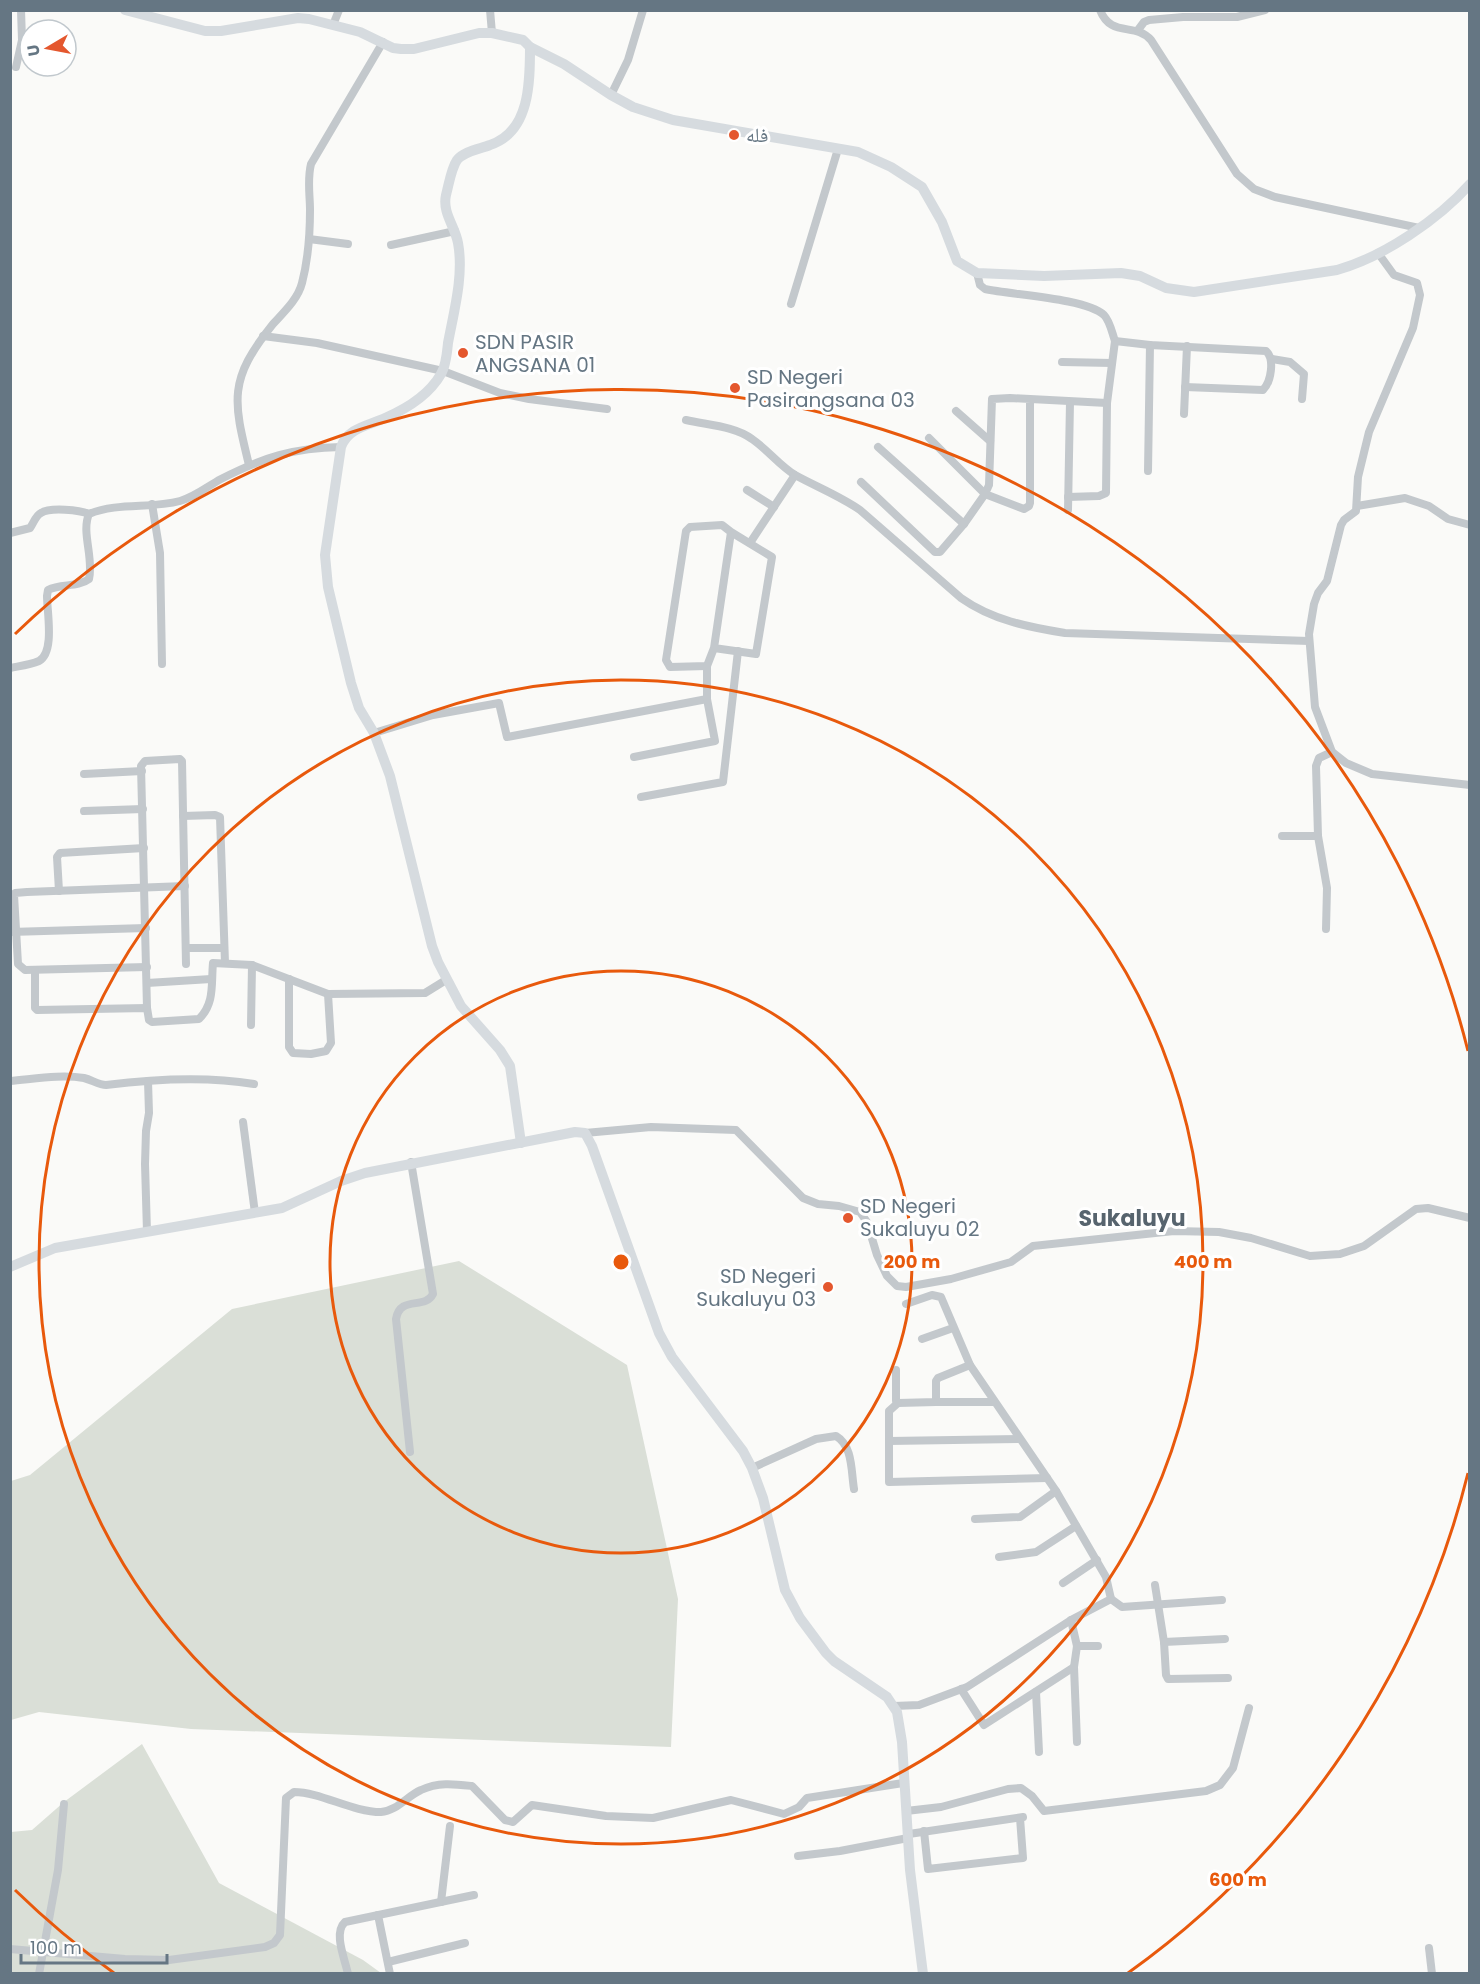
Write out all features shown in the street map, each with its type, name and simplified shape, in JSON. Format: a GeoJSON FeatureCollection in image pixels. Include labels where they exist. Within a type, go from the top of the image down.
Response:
{"type":"FeatureCollection","features":[{"type":"Feature","properties":{"kind":"street"},"geometry":{"type":"LineString","coordinates":[[125,10],[205,31],[221,31],[298,18],[360,32],[393,48],[414,49],[479,33],[492,33],[523,40],[530,47],[564,64],[633,107],[673,120],[858,152],[906,175],[922,187],[942,222],[957,261],[977,273],[1044,276],[1121,273],[1140,276],[1167,288],[1194,292],[1337,270],[1350,267],[1378,253],[1419,228],[1470,184]]}},
{"type":"Feature","properties":{"kind":"street"},"geometry":{"type":"LineString","coordinates":[[333,25],[339,10]]}},
{"type":"Feature","properties":{"kind":"street"},"geometry":{"type":"LineString","coordinates":[[490,10],[492,33]]}},
{"type":"Feature","properties":{"kind":"street"},"geometry":{"type":"LineString","coordinates":[[612,95],[628,60],[643,10]]}},
{"type":"Feature","properties":{"kind":"street"},"geometry":{"type":"LineString","coordinates":[[1100,10],[1109,24],[1122,30],[1138,30],[1151,40],[1237,174],[1254,189],[1275,197],[1419,228]]}},
{"type":"Feature","properties":{"kind":"street"},"geometry":{"type":"LineString","coordinates":[[1138,30],[1144,22],[1149,20],[1183,17],[1238,17],[1265,10]]}},
{"type":"Feature","properties":{"kind":"street"},"geometry":{"type":"LineString","coordinates":[[249,465],[238,421],[237,398],[242,372],[263,336],[300,290],[309,238],[311,164],[382,42]]}},
{"type":"Feature","properties":{"kind":"street"},"geometry":{"type":"LineString","coordinates":[[521,1143],[513,1077],[505,1056],[469,1017],[446,981],[432,946],[394,791],[374,733],[354,695],[328,587],[326,541],[341,447],[345,437],[414,402],[434,385],[443,371],[458,284],[459,252],[455,231],[447,215],[445,204],[454,167],[466,153],[502,140],[521,120],[526,102],[530,47]]}},
{"type":"Feature","properties":{"kind":"street"},"geometry":{"type":"LineString","coordinates":[[16,66],[18,62]]}},
{"type":"Feature","properties":{"kind":"street"},"geometry":{"type":"LineString","coordinates":[[791,304],[838,149]]}},
{"type":"Feature","properties":{"kind":"street"},"geometry":{"type":"LineString","coordinates":[[391,245],[455,231]]}},
{"type":"Feature","properties":{"kind":"street"},"geometry":{"type":"LineString","coordinates":[[309,238],[348,244]]}},
{"type":"Feature","properties":{"kind":"street"},"geometry":{"type":"LineString","coordinates":[[1378,253],[1394,274],[1418,283],[1420,295],[1413,328],[1369,432],[1358,477],[1358,506],[1355,514],[1344,520],[1341,525],[1327,580],[1314,604],[1309,641],[1315,707],[1332,752],[1346,763],[1372,774],[1470,785]]}},
{"type":"Feature","properties":{"kind":"street"},"geometry":{"type":"LineString","coordinates":[[977,273],[980,285],[985,289],[1068,302],[1096,311],[1108,322],[1114,341],[1107,403],[1106,493],[1099,496],[1068,497]]}},
{"type":"Feature","properties":{"kind":"street"},"geometry":{"type":"LineString","coordinates":[[263,336],[317,343],[443,371],[500,393],[607,409]]}},
{"type":"Feature","properties":{"kind":"street"},"geometry":{"type":"LineString","coordinates":[[1114,341],[1266,351],[1272,359],[1265,390],[1185,387]]}},
{"type":"Feature","properties":{"kind":"street"},"geometry":{"type":"LineString","coordinates":[[1148,471],[1150,345]]}},
{"type":"Feature","properties":{"kind":"street"},"geometry":{"type":"LineString","coordinates":[[1184,414],[1187,346]]}},
{"type":"Feature","properties":{"kind":"street"},"geometry":{"type":"LineString","coordinates":[[1272,359],[1290,362],[1304,374],[1302,399]]}},
{"type":"Feature","properties":{"kind":"street"},"geometry":{"type":"LineString","coordinates":[[1062,362],[1112,363]]}},
{"type":"Feature","properties":{"kind":"street"},"geometry":{"type":"LineString","coordinates":[[861,482],[935,552],[940,552],[986,494],[989,485],[992,399],[1107,403]]}},
{"type":"Feature","properties":{"kind":"street"},"geometry":{"type":"LineString","coordinates":[[929,438],[986,494],[1024,509],[1029,506],[1030,399]]}},
{"type":"Feature","properties":{"kind":"street"},"geometry":{"type":"LineString","coordinates":[[1068,510],[1070,402]]}},
{"type":"Feature","properties":{"kind":"street"},"geometry":{"type":"LineString","coordinates":[[956,411],[990,441]]}},
{"type":"Feature","properties":{"kind":"street"},"geometry":{"type":"LineString","coordinates":[[686,420],[744,434],[795,475],[860,510],[961,598],[978,610],[993,616],[1040,629],[1065,633],[1309,641]]}},
{"type":"Feature","properties":{"kind":"street"},"geometry":{"type":"LineString","coordinates":[[10,533],[30,528],[38,514],[45,511],[81,511],[89,514],[112,508],[185,500],[249,465],[284,452],[316,447],[341,447]]}},
{"type":"Feature","properties":{"kind":"street"},"geometry":{"type":"LineString","coordinates":[[879,447],[964,524]]}},
{"type":"Feature","properties":{"kind":"street"},"geometry":{"type":"LineString","coordinates":[[750,543],[795,475]]}},
{"type":"Feature","properties":{"kind":"street"},"geometry":{"type":"LineString","coordinates":[[747,490],[774,507]]}},
{"type":"Feature","properties":{"kind":"street"},"geometry":{"type":"LineString","coordinates":[[1358,506],[1405,498],[1430,506],[1448,519],[1470,525]]}},
{"type":"Feature","properties":{"kind":"street"},"geometry":{"type":"LineString","coordinates":[[152,504],[160,553],[162,664]]}},
{"type":"Feature","properties":{"kind":"street"},"geometry":{"type":"LineString","coordinates":[[10,668],[37,661],[47,652],[46,596],[48,590],[52,587],[83,583],[89,579],[91,561],[86,521],[89,514]]}},
{"type":"Feature","properties":{"kind":"street"},"geometry":{"type":"LineString","coordinates":[[707,666],[670,667],[666,660],[686,531],[690,527],[722,525],[772,557],[756,654],[714,648]]}},
{"type":"Feature","properties":{"kind":"street"},"geometry":{"type":"LineString","coordinates":[[726,756],[715,741],[707,699],[707,666],[714,648],[730,532]]}},
{"type":"Feature","properties":{"kind":"street"},"geometry":{"type":"LineString","coordinates":[[641,797],[723,782],[738,651]]}},
{"type":"Feature","properties":{"kind":"street"},"geometry":{"type":"LineString","coordinates":[[374,733],[433,715],[499,703],[507,737],[707,699]]}},
{"type":"Feature","properties":{"kind":"street"},"geometry":{"type":"LineString","coordinates":[[634,757],[715,741]]}},
{"type":"Feature","properties":{"kind":"street"},"geometry":{"type":"LineString","coordinates":[[1326,929],[1327,888],[1318,836],[1317,762],[1332,752]]}},
{"type":"Feature","properties":{"kind":"street"},"geometry":{"type":"LineString","coordinates":[[186,964],[181,759],[145,761],[141,766],[149,1020],[152,1022],[199,1019],[210,1002],[213,963],[252,965],[328,994],[425,993],[446,981]]}},
{"type":"Feature","properties":{"kind":"street"},"geometry":{"type":"LineString","coordinates":[[84,774],[142,771]]}},
{"type":"Feature","properties":{"kind":"street"},"geometry":{"type":"LineString","coordinates":[[84,811],[143,809]]}},
{"type":"Feature","properties":{"kind":"street"},"geometry":{"type":"LineString","coordinates":[[183,816],[215,815],[220,817],[225,963]]}},
{"type":"Feature","properties":{"kind":"street"},"geometry":{"type":"LineString","coordinates":[[1282,836],[1318,836]]}},
{"type":"Feature","properties":{"kind":"street"},"geometry":{"type":"LineString","coordinates":[[58,891],[57,857],[60,853],[144,848]]}},
{"type":"Feature","properties":{"kind":"street"},"geometry":{"type":"LineString","coordinates":[[147,967],[25,970],[18,964],[13,932],[15,893],[185,886]]}},
{"type":"Feature","properties":{"kind":"street"},"geometry":{"type":"LineString","coordinates":[[13,932],[146,928]]}},
{"type":"Feature","properties":{"kind":"street"},"geometry":{"type":"LineString","coordinates":[[186,948],[224,948]]}},
{"type":"Feature","properties":{"kind":"street"},"geometry":{"type":"LineString","coordinates":[[251,1025],[252,965]]}},
{"type":"Feature","properties":{"kind":"street"},"geometry":{"type":"LineString","coordinates":[[35,971],[35,1008],[37,1010],[147,1008]]}},
{"type":"Feature","properties":{"kind":"street"},"geometry":{"type":"LineString","coordinates":[[147,983],[212,979]]}},
{"type":"Feature","properties":{"kind":"street"},"geometry":{"type":"LineString","coordinates":[[289,979],[289,1047],[293,1053],[310,1054],[327,1051],[331,1043],[328,994]]}},
{"type":"Feature","properties":{"kind":"street"},"geometry":{"type":"LineString","coordinates":[[10,1081],[84,1078],[104,1085],[117,1082],[220,1079],[254,1084]]}},
{"type":"Feature","properties":{"kind":"street"},"geometry":{"type":"LineString","coordinates":[[147,1232],[145,1164],[149,1113],[148,1081]]}},
{"type":"Feature","properties":{"kind":"street"},"geometry":{"type":"LineString","coordinates":[[243,1122],[255,1213]]}},
{"type":"Feature","properties":{"kind":"street"},"geometry":{"type":"LineString","coordinates":[[10,1267],[55,1248],[255,1213],[299,1202],[353,1176],[411,1162],[575,1132],[651,1127],[732,1128],[736,1130],[803,1198],[818,1204],[839,1206],[860,1212],[867,1222],[877,1255],[887,1276],[897,1286],[906,1287],[951,1279],[1011,1262],[1033,1246],[1174,1231],[1219,1232],[1269,1242],[1310,1256],[1340,1254],[1364,1246],[1416,1209],[1428,1208],[1470,1218]]}},
{"type":"Feature","properties":{"kind":"street"},"geometry":{"type":"LineString","coordinates":[[585,1133],[591,1142],[658,1333],[672,1357],[743,1451],[752,1468],[763,1498],[785,1590],[800,1618],[825,1653],[888,1697],[894,1706],[899,1720],[917,1935],[923,1974]]}},
{"type":"Feature","properties":{"kind":"street"},"geometry":{"type":"LineString","coordinates":[[410,1452],[396,1319],[402,1307],[427,1301],[433,1294],[411,1162]]}},
{"type":"Feature","properties":{"kind":"street"},"geometry":{"type":"LineString","coordinates":[[906,1304],[937,1295],[941,1297],[970,1365],[1056,1491],[1106,1577],[1111,1599],[1122,1607],[1222,1600]]}},
{"type":"Feature","properties":{"kind":"street"},"geometry":{"type":"LineString","coordinates":[[922,1339],[953,1328]]}},
{"type":"Feature","properties":{"kind":"street"},"geometry":{"type":"LineString","coordinates":[[936,1402],[938,1378],[970,1365]]}},
{"type":"Feature","properties":{"kind":"street"},"geometry":{"type":"LineString","coordinates":[[896,1370],[896,1401],[898,1403]]}},
{"type":"Feature","properties":{"kind":"street"},"geometry":{"type":"LineString","coordinates":[[994,1402],[898,1403],[890,1411],[889,1482],[1047,1478]]}},
{"type":"Feature","properties":{"kind":"street"},"geometry":{"type":"LineString","coordinates":[[752,1468],[816,1439],[836,1436],[842,1440],[848,1450],[854,1489]]}},
{"type":"Feature","properties":{"kind":"street"},"geometry":{"type":"LineString","coordinates":[[888,1441],[1019,1439]]}},
{"type":"Feature","properties":{"kind":"street"},"geometry":{"type":"LineString","coordinates":[[975,1519],[1020,1516],[1056,1491]]}},
{"type":"Feature","properties":{"kind":"street"},"geometry":{"type":"LineString","coordinates":[[999,1557],[1036,1552],[1076,1526]]}},
{"type":"Feature","properties":{"kind":"street"},"geometry":{"type":"LineString","coordinates":[[1063,1583],[1097,1560]]}},
{"type":"Feature","properties":{"kind":"street"},"geometry":{"type":"LineString","coordinates":[[1155,1585],[1168,1679],[1228,1678]]}},
{"type":"Feature","properties":{"kind":"street"},"geometry":{"type":"LineString","coordinates":[[894,1706],[919,1705],[961,1689],[1071,1620],[1111,1599]]}},
{"type":"Feature","properties":{"kind":"street"},"geometry":{"type":"LineString","coordinates":[[1071,1620],[1077,1646],[1074,1667],[1077,1742]]}},
{"type":"Feature","properties":{"kind":"street"},"geometry":{"type":"LineString","coordinates":[[1164,1642],[1225,1639]]}},
{"type":"Feature","properties":{"kind":"street"},"geometry":{"type":"LineString","coordinates":[[1077,1646],[1098,1646]]}},
{"type":"Feature","properties":{"kind":"street"},"geometry":{"type":"LineString","coordinates":[[961,1689],[984,1725],[1074,1667]]}},
{"type":"Feature","properties":{"kind":"street"},"geometry":{"type":"LineString","coordinates":[[1036,1692],[1039,1752]]}},
{"type":"Feature","properties":{"kind":"street"},"geometry":{"type":"LineString","coordinates":[[906,1810],[941,1808],[1008,1789],[1021,1788],[1032,1796],[1044,1811],[1206,1791],[1220,1785],[1233,1768],[1249,1708]]}},
{"type":"Feature","properties":{"kind":"street"},"geometry":{"type":"LineString","coordinates":[[10,1949],[124,1959],[169,1960],[265,1947],[274,1943],[280,1935],[286,1798],[294,1792],[382,1812],[391,1810],[422,1790],[439,1784],[472,1786],[508,1822],[517,1820],[528,1806],[532,1805],[606,1816],[653,1818],[731,1800],[784,1814],[799,1807],[807,1798],[903,1783]]}},
{"type":"Feature","properties":{"kind":"street"},"geometry":{"type":"LineString","coordinates":[[39,1974],[58,1870],[64,1804]]}},
{"type":"Feature","properties":{"kind":"street"},"geometry":{"type":"LineString","coordinates":[[798,1856],[840,1851],[924,1831],[1022,1817],[1023,1858],[928,1869],[924,1831]]}},
{"type":"Feature","properties":{"kind":"street"},"geometry":{"type":"LineString","coordinates":[[441,1902],[450,1826]]}},
{"type":"Feature","properties":{"kind":"street"},"geometry":{"type":"LineString","coordinates":[[348,1974],[339,1934],[340,1926],[345,1922],[474,1895]]}},
{"type":"Feature","properties":{"kind":"street"},"geometry":{"type":"LineString","coordinates":[[378,1915],[390,1974]]}},
{"type":"Feature","properties":{"kind":"street"},"geometry":{"type":"LineString","coordinates":[[388,1962],[465,1943]]}},
{"type":"Feature","properties":{"kind":"street"},"geometry":{"type":"LineString","coordinates":[[1429,1948],[1432,1974]]}},
{"type":"Feature","properties":{"kind":"shaded area"},"geometry":{"type":"Polygon","coordinates":[[[459,1261],[627,1365],[678,1599],[671,1747],[191,1729],[39,1712],[11,1720],[11,1481],[30,1475],[232,1309],[459,1261]]]}},
{"type":"Feature","properties":{"kind":"shaded area"},"geometry":{"type":"Polygon","coordinates":[[[142,1744],[219,1883],[363,1960],[381,1973],[11,1974],[11,1832],[32,1830],[64,1802],[142,1744]]]}},
{"type":"Feature","properties":{"kind":"place","name":"فله"},"geometry":{"type":"Point","coordinates":[734,135]}},
{"type":"Feature","properties":{"kind":"place","name":"SDN PASIR ANGSANA 01"},"geometry":{"type":"Point","coordinates":[463,353]}},
{"type":"Feature","properties":{"kind":"place","name":"SD Negeri Pasirangsana 03"},"geometry":{"type":"Point","coordinates":[735,388]}},
{"type":"Feature","properties":{"kind":"place","name":"SD Negeri Sukaluyu 02"},"geometry":{"type":"Point","coordinates":[848,1218]}},
{"type":"Feature","properties":{"kind":"place","name":"SD Negeri Sukaluyu 03"},"geometry":{"type":"Point","coordinates":[828,1287]}},
{"type":"Feature","properties":{"kind":"district","name":"Sukaluyu"},"geometry":{"type":"Point","coordinates":[1132,1218]}}]}
